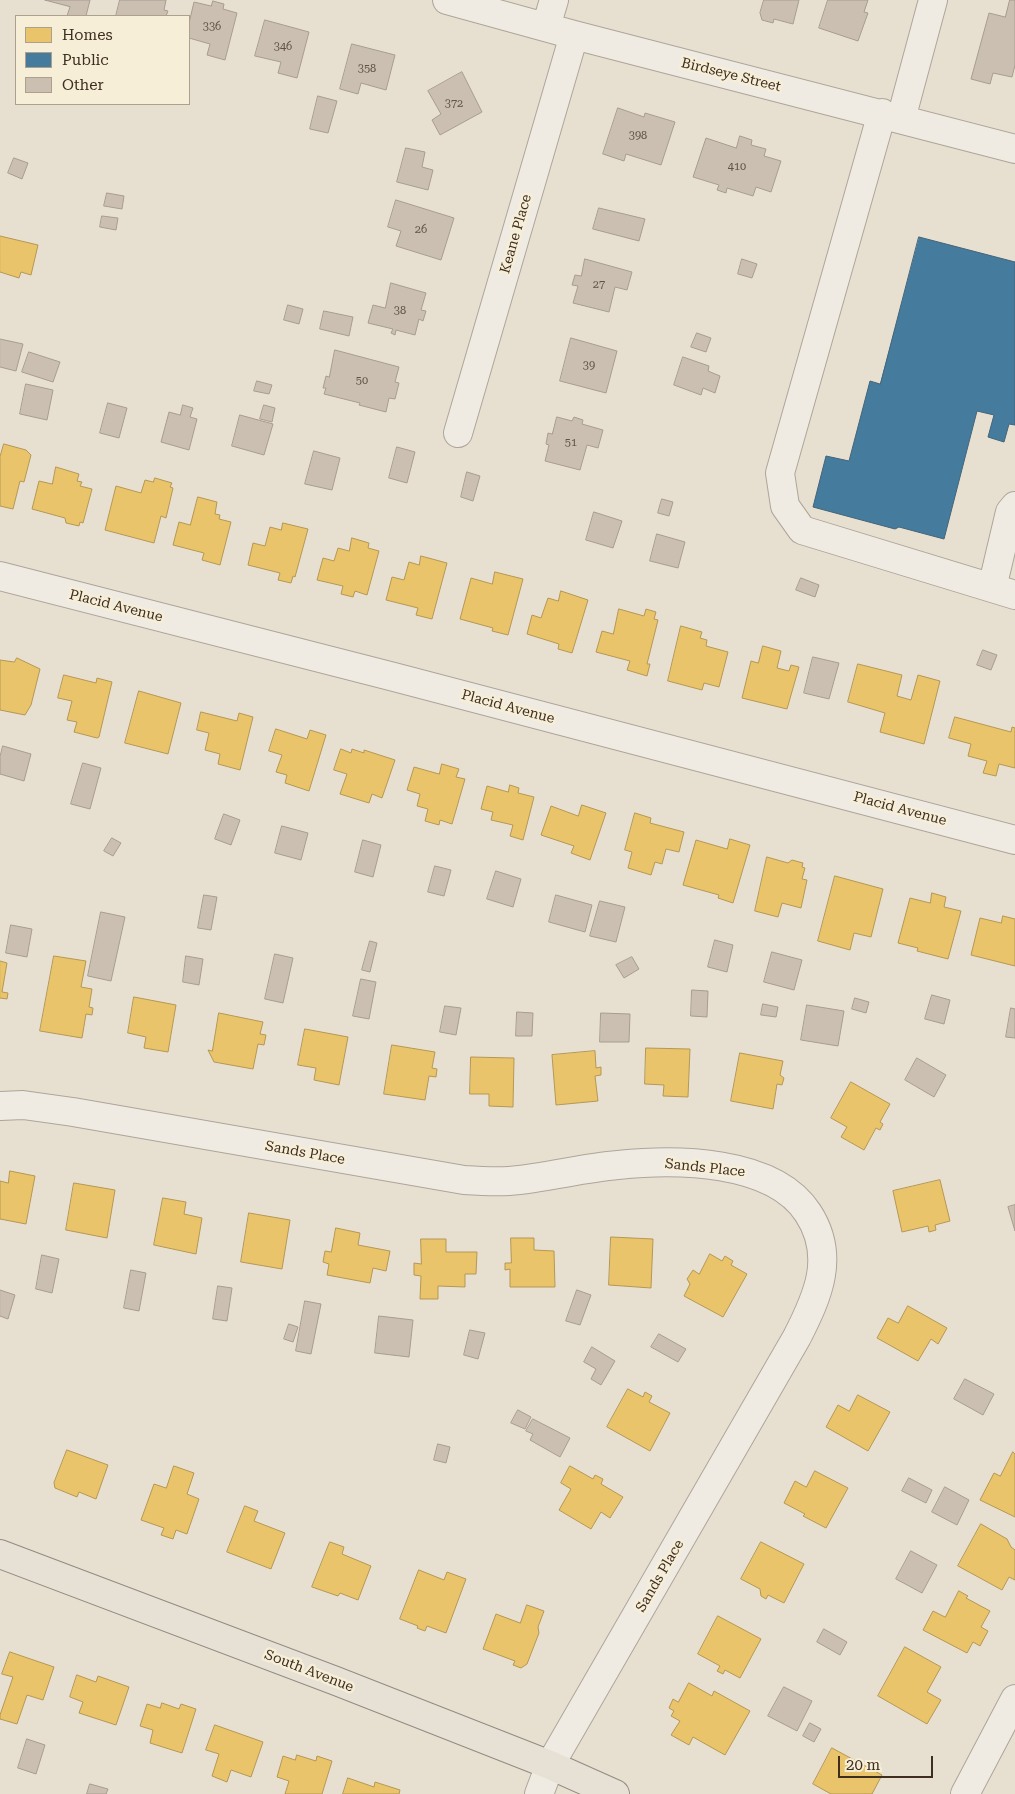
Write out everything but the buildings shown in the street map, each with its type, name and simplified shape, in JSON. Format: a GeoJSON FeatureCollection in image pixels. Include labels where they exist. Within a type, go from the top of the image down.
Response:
{"type":"FeatureCollection","features":[{"type":"Feature","properties":{"kind":"main road","name":"South Avenue"},"geometry":{"type":"LineString","coordinates":[[0,1554],[336,1681],[550,1765],[615,1794]]}},
{"type":"Feature","properties":{"kind":"street","name":"Birdseye Street"},"geometry":{"type":"LineString","coordinates":[[447,0],[574,35],[1015,149]]}},
{"type":"Feature","properties":{"kind":"street"},"geometry":{"type":"LineString","coordinates":[[546,27],[554,0]]}},
{"type":"Feature","properties":{"kind":"street"},"geometry":{"type":"LineString","coordinates":[[933,0],[891,116],[780,473],[785,506],[802,530],[1003,592],[1010,512],[1015,506]]}},
{"type":"Feature","properties":{"kind":"street","name":"Keane Place"},"geometry":{"type":"LineString","coordinates":[[458,433],[574,35]]}},
{"type":"Feature","properties":{"kind":"street","name":"Placid Avenue"},"geometry":{"type":"LineString","coordinates":[[0,576],[1015,840]]}},
{"type":"Feature","properties":{"kind":"street","name":"Sands Place"},"geometry":{"type":"LineString","coordinates":[[0,1106],[22,1105],[72,1112],[464,1180],[488,1182],[509,1181],[639,1163],[703,1164],[756,1174],[781,1186],[804,1207],[817,1229],[822,1254],[820,1284],[814,1305],[550,1765],[539,1794]]}},
{"type":"Feature","properties":{"kind":"street"},"geometry":{"type":"LineString","coordinates":[[964,1794],[1015,1699]]}}]}
